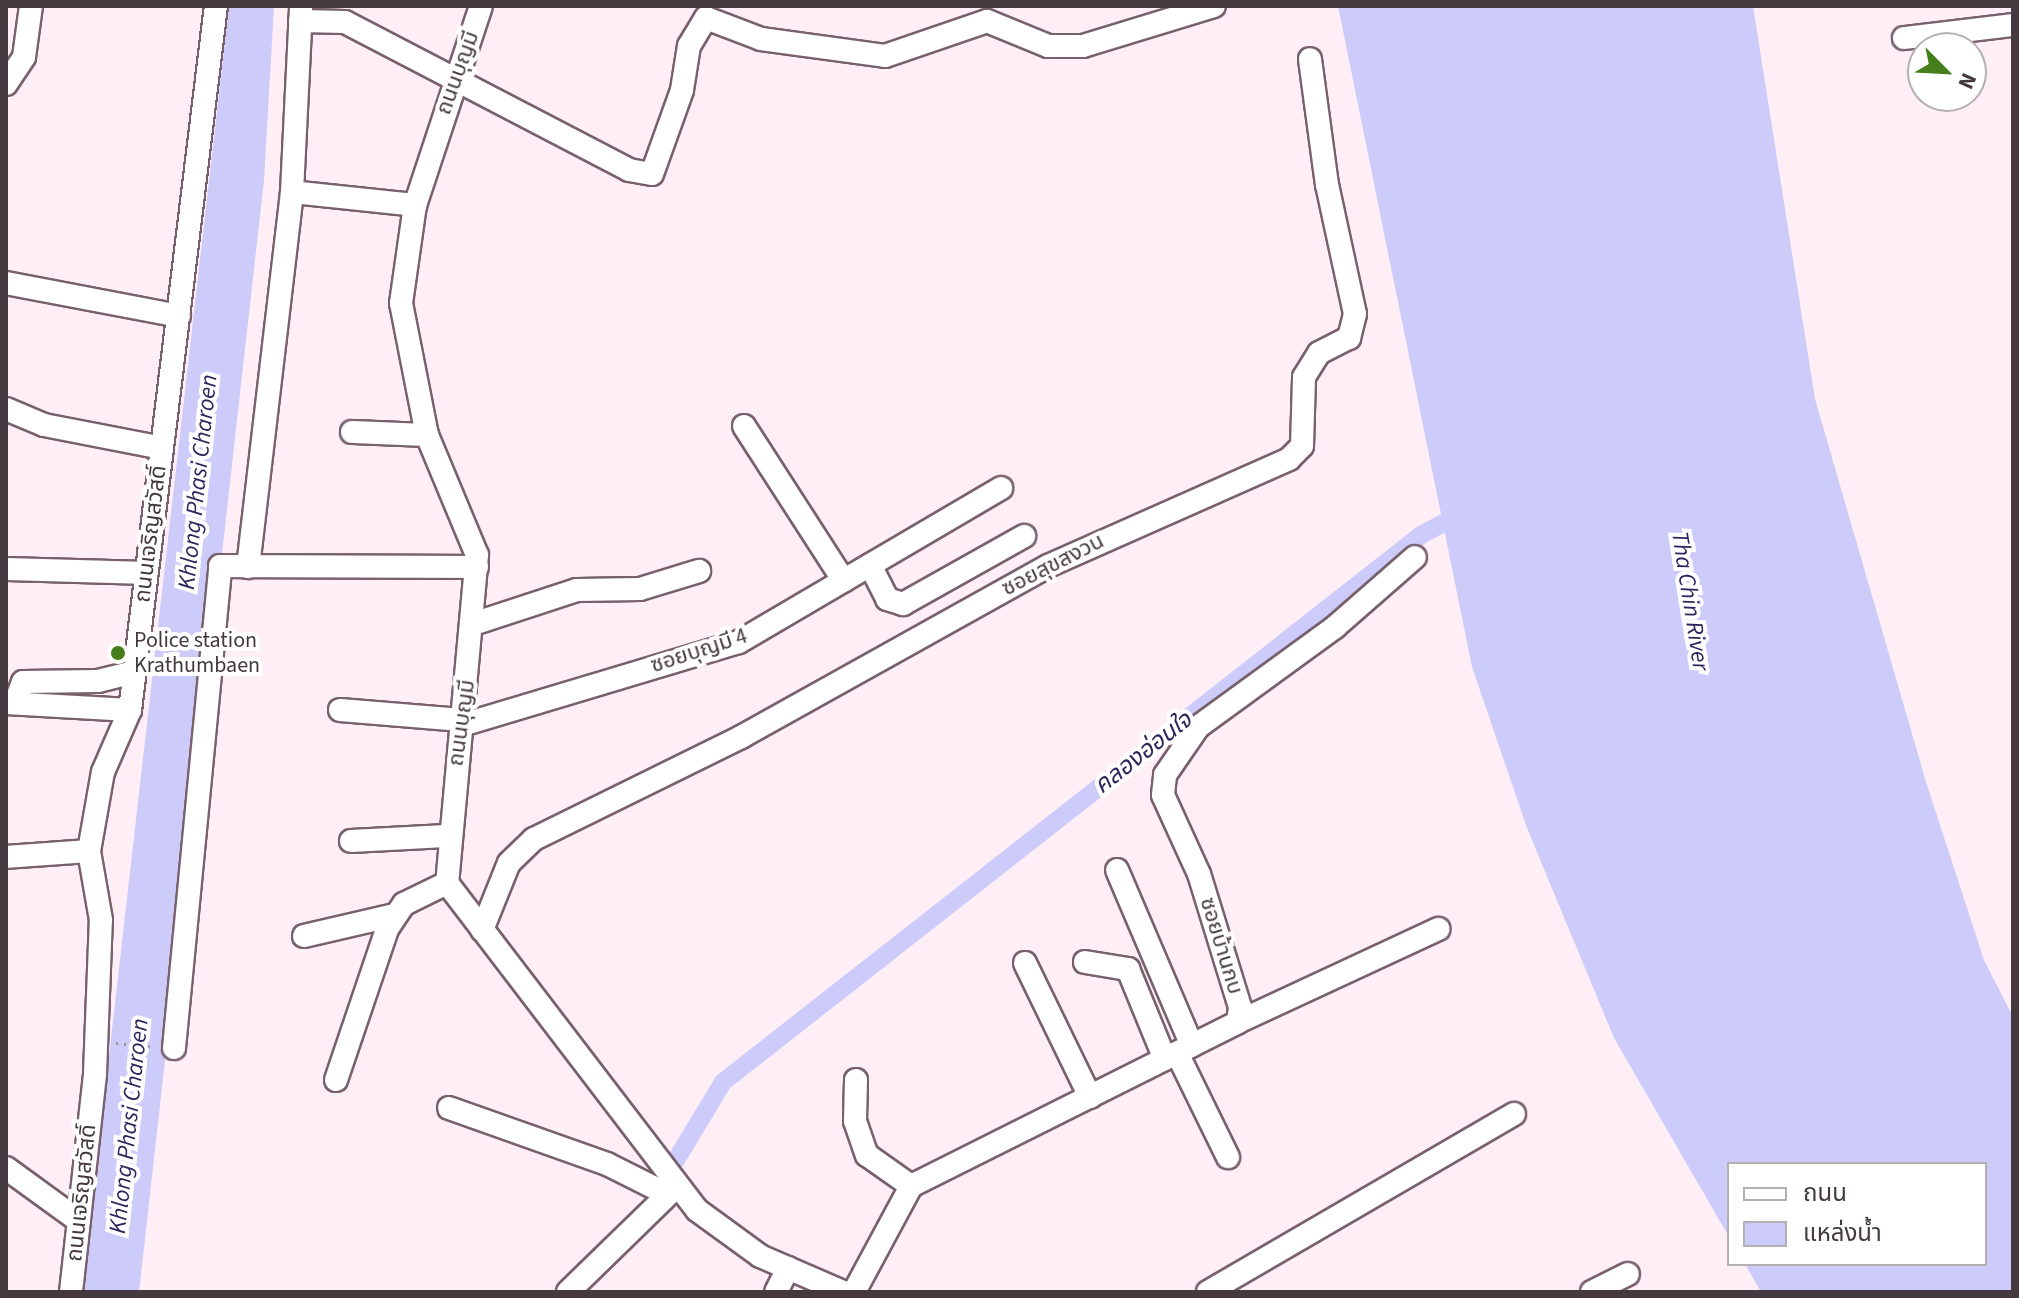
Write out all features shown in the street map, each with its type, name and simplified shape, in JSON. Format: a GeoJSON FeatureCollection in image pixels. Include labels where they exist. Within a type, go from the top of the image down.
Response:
{"type":"FeatureCollection","features":[{"type":"Feature","properties":{"kind":"street"},"geometry":{"type":"LineString","coordinates":[[7,74],[24,57],[31,6]]}},
{"type":"Feature","properties":{"kind":"street","name":"ถนนเจริญสวัสดิ์"},"geometry":{"type":"LineString","coordinates":[[71,1292],[101,920],[89,851],[103,772],[130,710],[216,6]]}},
{"type":"Feature","properties":{"kind":"street","name":"ถนนบุญมี"},"geometry":{"type":"LineString","coordinates":[[447,883],[446,836],[476,623],[477,567],[471,528],[427,435],[401,303],[415,205],[481,6]]}},
{"type":"Feature","properties":{"kind":"street"},"geometry":{"type":"LineString","coordinates":[[248,567],[292,192],[301,14],[345,22],[629,170],[652,174],[682,90],[697,12],[761,39],[885,56],[987,21],[1048,46],[1083,46],[1214,6]]}},
{"type":"Feature","properties":{"kind":"street"},"geometry":{"type":"LineString","coordinates":[[1904,38],[2013,25]]}},
{"type":"Feature","properties":{"kind":"street","name":"ซอยสุขสงวน"},"geometry":{"type":"LineString","coordinates":[[482,930],[509,863],[534,839],[741,737],[1048,566],[1289,459],[1302,446],[1304,377],[1319,353],[1349,338],[1355,314],[1327,185],[1310,59]]}},
{"type":"Feature","properties":{"kind":"street"},"geometry":{"type":"LineString","coordinates":[[292,192],[415,205]]}},
{"type":"Feature","properties":{"kind":"street"},"geometry":{"type":"LineString","coordinates":[[6,283],[179,316]]}},
{"type":"Feature","properties":{"kind":"street"},"geometry":{"type":"LineString","coordinates":[[6,409],[59,428],[162,448]]}},
{"type":"Feature","properties":{"kind":"street"},"geometry":{"type":"LineString","coordinates":[[744,426],[844,581]]}},
{"type":"Feature","properties":{"kind":"street"},"geometry":{"type":"LineString","coordinates":[[352,432],[427,435]]}},
{"type":"Feature","properties":{"kind":"street","name":"ซอยบุญมี 4"},"geometry":{"type":"LineString","coordinates":[[462,723],[739,642],[1001,488]]}},
{"type":"Feature","properties":{"kind":"street"},"geometry":{"type":"LineString","coordinates":[[870,565],[887,599],[903,604],[1024,536]]}},
{"type":"Feature","properties":{"kind":"street","name":"ซอยบ้านกบ"},"geometry":{"type":"LineString","coordinates":[[911,1186],[1238,1022],[1240,1007],[1199,874],[1163,795],[1165,775],[1198,727],[1335,627],[1415,557]]}},
{"type":"Feature","properties":{"kind":"street"},"geometry":{"type":"LineString","coordinates":[[170,1048],[220,566],[477,567]]}},
{"type":"Feature","properties":{"kind":"street"},"geometry":{"type":"LineString","coordinates":[[6,569],[146,573]]}},
{"type":"Feature","properties":{"kind":"street"},"geometry":{"type":"LineString","coordinates":[[476,623],[577,590],[640,589],[699,571]]}},
{"type":"Feature","properties":{"kind":"street"},"geometry":{"type":"LineString","coordinates":[[130,710],[12,699],[23,682],[98,681],[134,672]]}},
{"type":"Feature","properties":{"kind":"street"},"geometry":{"type":"LineString","coordinates":[[340,710],[462,723]]}},
{"type":"Feature","properties":{"kind":"street"},"geometry":{"type":"LineString","coordinates":[[351,841],[446,836]]}},
{"type":"Feature","properties":{"kind":"street"},"geometry":{"type":"LineString","coordinates":[[6,857],[89,851]]}},
{"type":"Feature","properties":{"kind":"street"},"geometry":{"type":"LineString","coordinates":[[1117,870],[1178,1053]]}},
{"type":"Feature","properties":{"kind":"street"},"geometry":{"type":"LineString","coordinates":[[304,936],[395,915],[447,883],[672,1190],[720,1232],[788,1268],[843,1292]]}},
{"type":"Feature","properties":{"kind":"street"},"geometry":{"type":"LineString","coordinates":[[336,1080],[395,915]]}},
{"type":"Feature","properties":{"kind":"street"},"geometry":{"type":"LineString","coordinates":[[1238,1022],[1438,929]]}},
{"type":"Feature","properties":{"kind":"street"},"geometry":{"type":"LineString","coordinates":[[1085,962],[1128,969],[1178,1053],[1228,1157]]}},
{"type":"Feature","properties":{"kind":"street"},"geometry":{"type":"LineString","coordinates":[[1025,963],[1090,1097]]}},
{"type":"Feature","properties":{"kind":"street"},"geometry":{"type":"LineString","coordinates":[[854,1292],[911,1186],[867,1155],[855,1121],[856,1080]]}},
{"type":"Feature","properties":{"kind":"street"},"geometry":{"type":"LineString","coordinates":[[449,1108],[672,1190]]}},
{"type":"Feature","properties":{"kind":"street"},"geometry":{"type":"LineString","coordinates":[[1208,1292],[1514,1114]]}},
{"type":"Feature","properties":{"kind":"street"},"geometry":{"type":"LineString","coordinates":[[6,1168],[79,1221]]}},
{"type":"Feature","properties":{"kind":"street"},"geometry":{"type":"LineString","coordinates":[[568,1292],[672,1190]]}},
{"type":"Feature","properties":{"kind":"street"},"geometry":{"type":"LineString","coordinates":[[776,1292],[788,1268]]}},
{"type":"Feature","properties":{"kind":"street"},"geometry":{"type":"LineString","coordinates":[[1592,1292],[1628,1274]]}},
{"type":"Feature","properties":{"kind":"path"},"geometry":{"type":"LineString","coordinates":[[104,1042],[170,1048]]}},
{"type":"Feature","properties":{"kind":"water","name":"Khlong Phasi Charoen"},"geometry":{"type":"Polygon","coordinates":[[[229,6],[274,6],[264,180],[139,1292],[82,1292],[229,6]]]}},
{"type":"Feature","properties":{"kind":"water","name":"Tha Chin River"},"geometry":{"type":"Polygon","coordinates":[[[1338,6],[1753,6],[1815,399],[1926,782],[1984,960],[2013,1017],[2013,1292],[1761,1292],[1746,1266],[1987,1266],[1987,1162],[1727,1162],[1727,1234],[1614,1038],[1527,828],[1472,667],[1338,6]]]}},
{"type":"Feature","properties":{"kind":"waterway","name":"คลองอ่อนใจ"},"geometry":{"type":"LineString","coordinates":[[676,1160],[723,1082],[1421,535],[1464,512]]}},
{"type":"Feature","properties":{"kind":"place","name":"Police station Krathumbaen"},"geometry":{"type":"Point","coordinates":[118,653]}}]}
